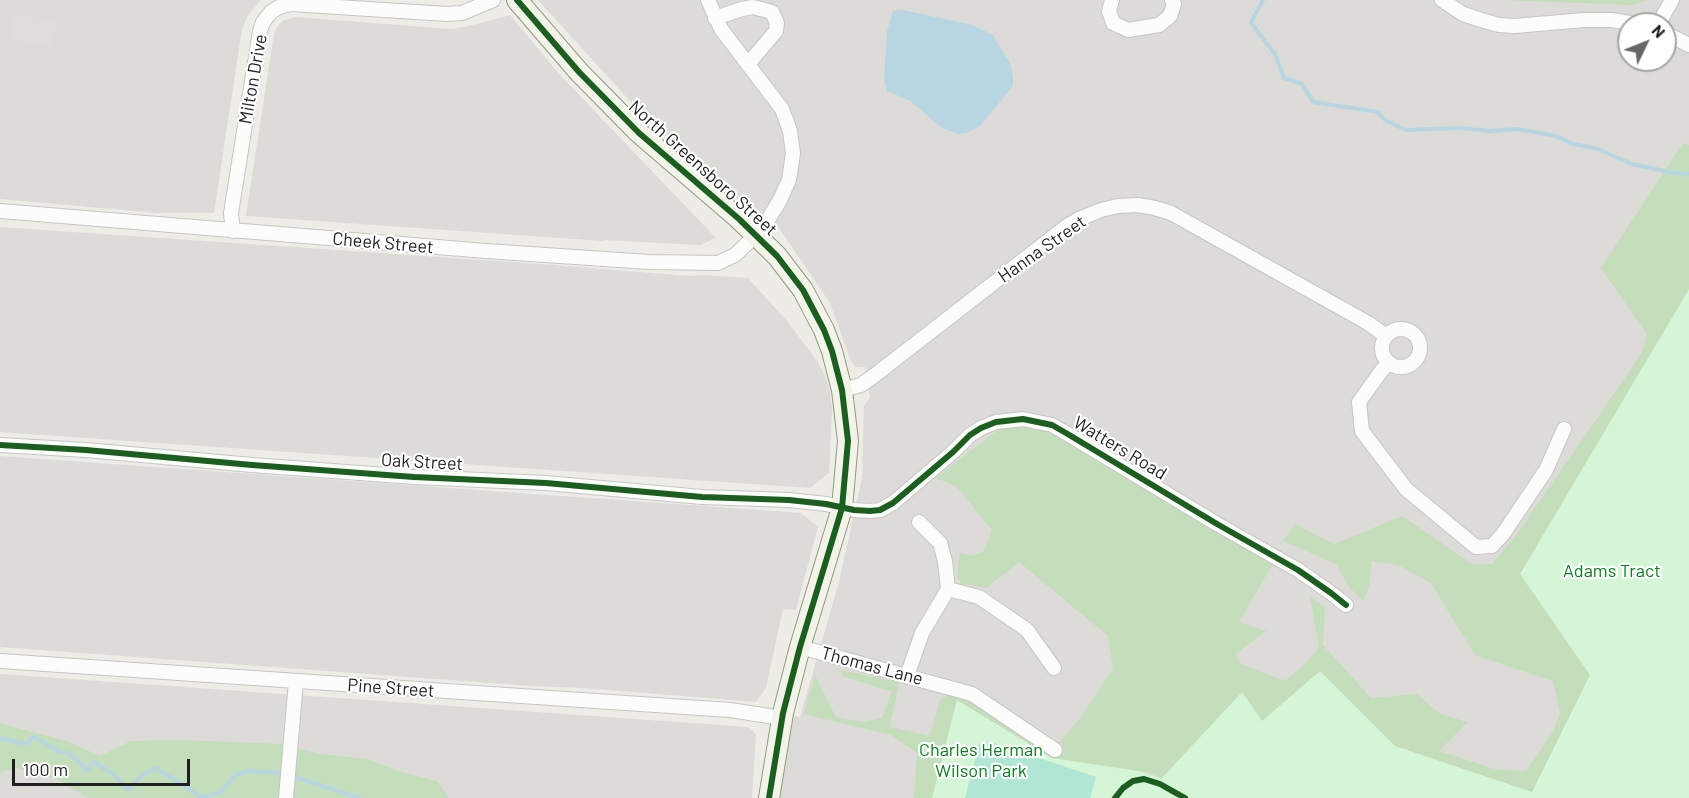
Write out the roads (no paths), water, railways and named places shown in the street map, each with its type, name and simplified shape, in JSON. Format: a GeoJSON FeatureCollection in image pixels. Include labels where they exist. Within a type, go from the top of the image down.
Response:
{"type":"FeatureCollection","features":[{"type":"Feature","properties":{"kind":"main road","name":"North Greensboro Street"},"geometry":{"type":"LineString","coordinates":[[517,0],[579,72],[639,133],[756,235],[790,271],[813,307],[832,351],[842,390],[848,441],[842,508],[800,647],[782,718],[769,798]]}},
{"type":"Feature","properties":{"kind":"street","name":"Milton Drive"},"geometry":{"type":"LineString","coordinates":[[233,231],[231,213],[260,31],[263,22],[271,12],[291,4],[447,14],[462,13],[493,0]]}},
{"type":"Feature","properties":{"kind":"street","name":"Cheek Street"},"geometry":{"type":"LineString","coordinates":[[0,211],[486,251],[649,262],[718,263],[735,255],[756,235],[780,200],[789,180],[793,153],[790,131],[782,109],[730,42],[715,18],[708,0]]}},
{"type":"Feature","properties":{"kind":"street"},"geometry":{"type":"LineString","coordinates":[[1112,0],[1109,11],[1113,23],[1128,30],[1159,25],[1170,16],[1174,4],[1172,0]]}},
{"type":"Feature","properties":{"kind":"street"},"geometry":{"type":"LineString","coordinates":[[1442,0],[1463,14],[1499,25],[1515,26],[1584,20],[1617,21]]}},
{"type":"Feature","properties":{"kind":"street"},"geometry":{"type":"LineString","coordinates":[[715,18],[753,7],[772,12],[777,23],[776,31],[748,64]]}},
{"type":"Feature","properties":{"kind":"street","name":"Hanna Street"},"geometry":{"type":"LineString","coordinates":[[842,390],[861,385],[875,375],[1066,226],[1101,210],[1118,206],[1138,205],[1155,208],[1180,217],[1368,323],[1386,336]]}},
{"type":"Feature","properties":{"kind":"street"},"geometry":{"type":"LineString","coordinates":[[1398,329],[1410,331],[1416,336],[1420,348],[1419,354],[1411,364],[1405,367],[1398,367],[1390,363],[1382,348],[1386,336],[1398,329]]}},
{"type":"Feature","properties":{"kind":"street"},"geometry":{"type":"LineString","coordinates":[[1390,363],[1359,402],[1362,431],[1406,489],[1476,547],[1492,546],[1503,534],[1546,470],[1564,429]]}},
{"type":"Feature","properties":{"kind":"street","name":"Watters Road"},"geometry":{"type":"LineString","coordinates":[[842,508],[880,510],[892,503],[981,428],[1010,420],[1023,419],[1039,422],[1052,425],[1066,433],[1289,565],[1346,605]]}},
{"type":"Feature","properties":{"kind":"street","name":"Oak Street"},"geometry":{"type":"LineString","coordinates":[[0,445],[414,477],[546,483],[702,497],[789,500],[842,508]]}},
{"type":"Feature","properties":{"kind":"street"},"geometry":{"type":"LineString","coordinates":[[907,676],[922,633],[948,589],[945,561],[940,543],[919,522]]}},
{"type":"Feature","properties":{"kind":"street"},"geometry":{"type":"LineString","coordinates":[[948,589],[979,597],[1027,630],[1054,668]]}},
{"type":"Feature","properties":{"kind":"street","name":"Thomas Lane"},"geometry":{"type":"LineString","coordinates":[[800,647],[972,694],[1055,750]]}},
{"type":"Feature","properties":{"kind":"street","name":"Pine Street"},"geometry":{"type":"LineString","coordinates":[[0,661],[730,710],[782,718]]}},
{"type":"Feature","properties":{"kind":"street"},"geometry":{"type":"LineString","coordinates":[[286,798],[296,681]]}},
{"type":"Feature","properties":{"kind":"water"},"geometry":{"type":"Polygon","coordinates":[[[902,10],[973,25],[993,35],[1010,63],[1013,86],[981,125],[967,133],[958,134],[942,128],[910,101],[887,91],[884,78],[887,31],[893,11],[902,10]]]}},
{"type":"Feature","properties":{"kind":"waterway"},"geometry":{"type":"LineString","coordinates":[[1263,0],[1251,23],[1275,54],[1284,78],[1302,84],[1313,102],[1378,112],[1385,120],[1406,130],[1518,129],[1551,135],[1570,143],[1598,149],[1632,164],[1689,174]]}},
{"type":"Feature","properties":{"kind":"waterway"},"geometry":{"type":"LineString","coordinates":[[0,738],[25,744],[34,737],[60,752],[68,753],[86,771],[94,762],[114,775],[128,790],[141,776],[156,768],[201,797],[220,793],[236,775],[249,771],[281,773]]}},
{"type":"Feature","properties":{"kind":"waterway"},"geometry":{"type":"LineString","coordinates":[[295,777],[359,798]]}},
{"type":"Feature","properties":{"kind":"park label","name":"Adams Tract"},"geometry":{"type":"Point","coordinates":[1612,571]}},
{"type":"Feature","properties":{"kind":"park label","name":"Charles Herman Wilson Park"},"geometry":{"type":"Point","coordinates":[981,760]}}]}
